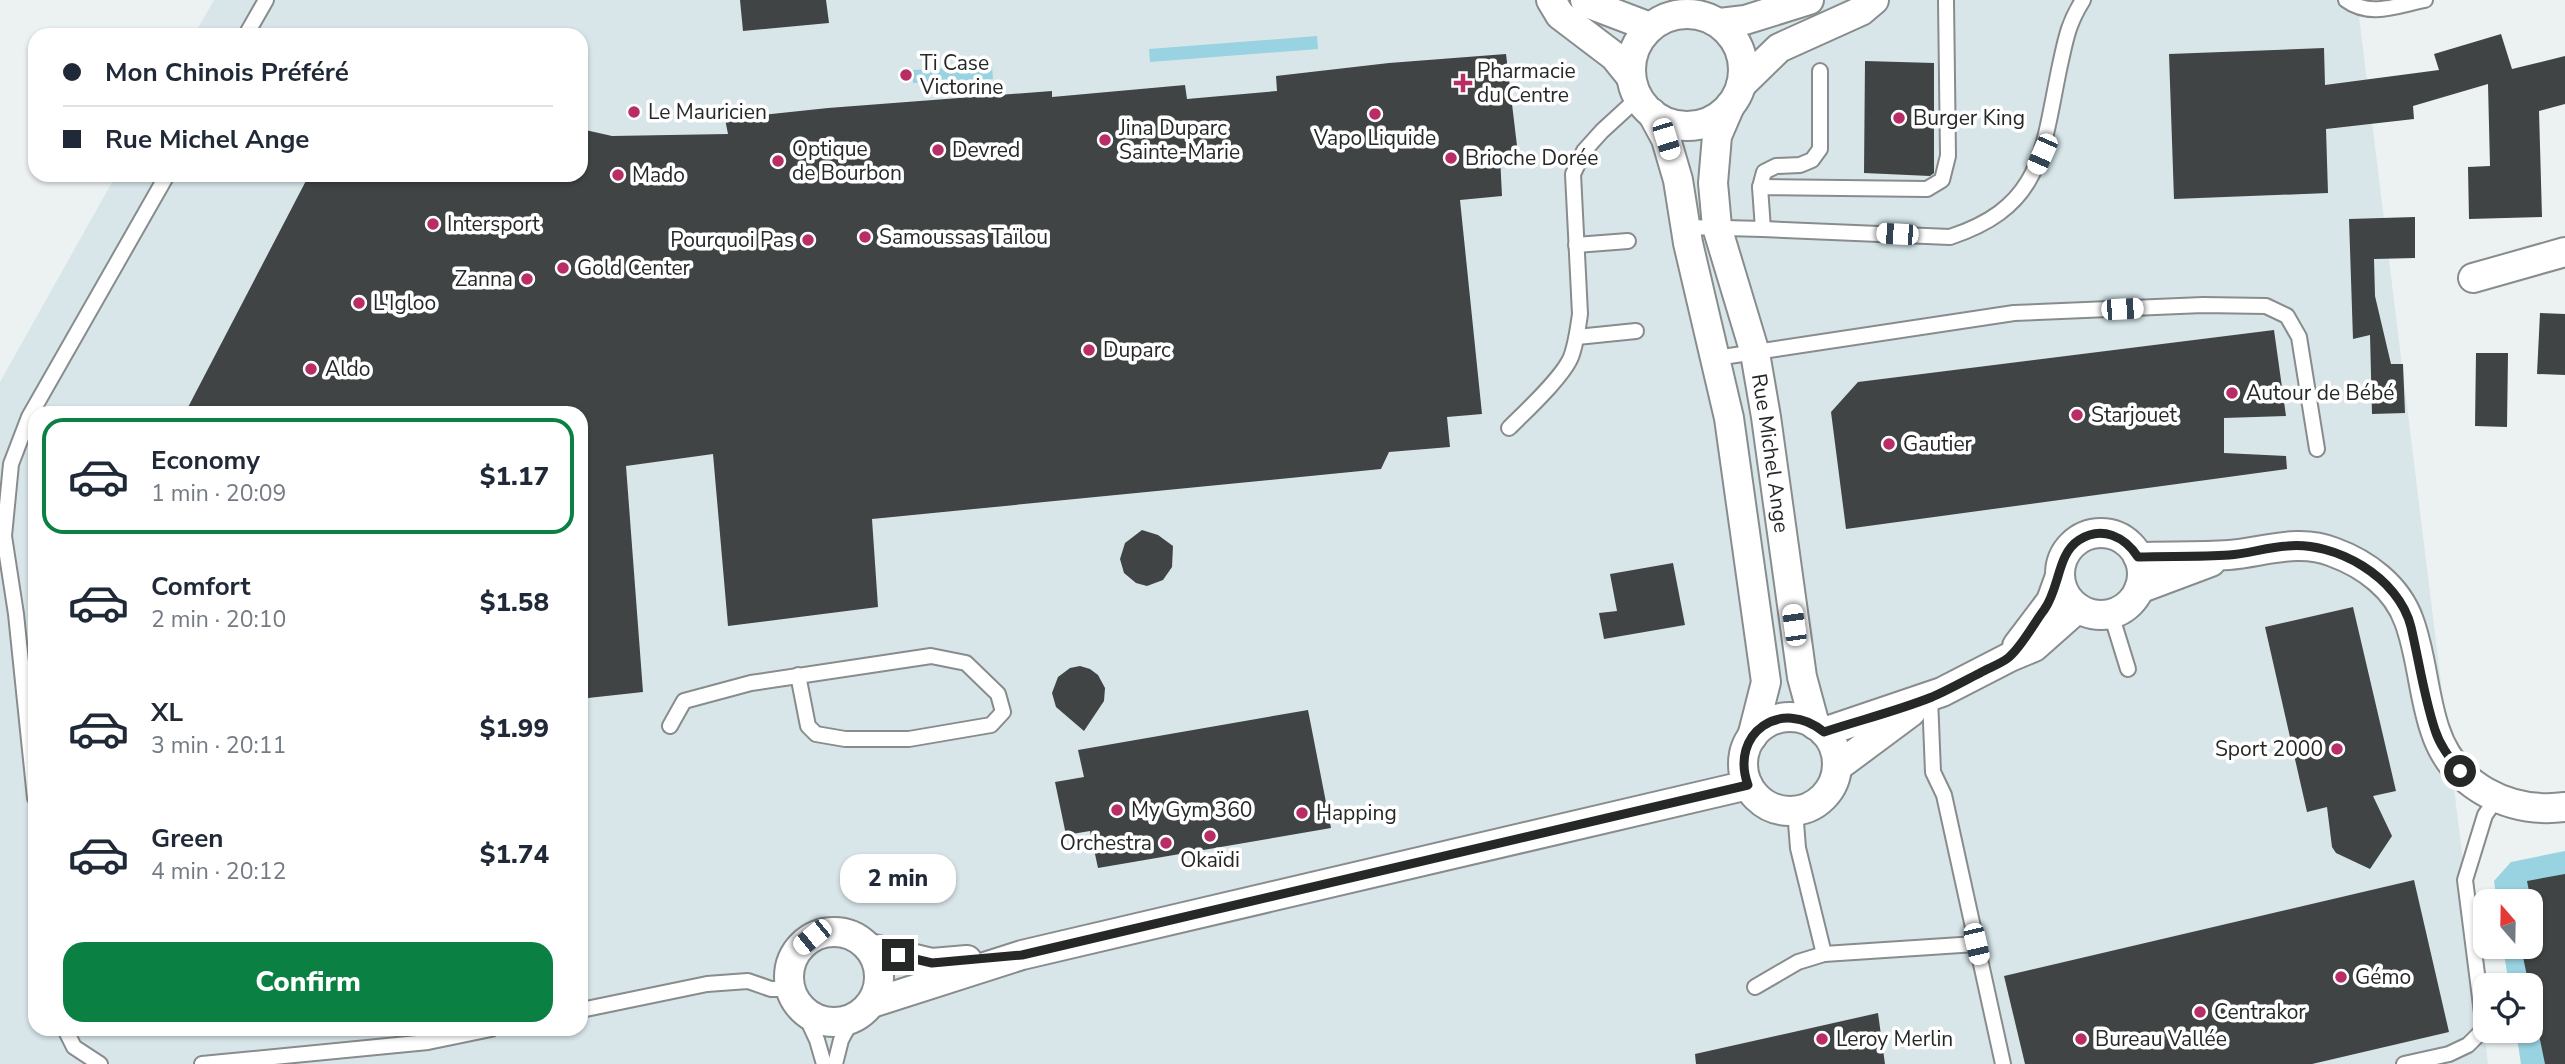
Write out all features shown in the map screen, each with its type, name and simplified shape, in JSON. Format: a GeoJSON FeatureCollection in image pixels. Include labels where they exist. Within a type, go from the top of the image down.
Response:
{"type":"FeatureCollection","features":[{"type":"Feature","properties":{"kind":"street"},"geometry":{"type":"LineString","coordinates":[[1551,0],[1560,15],[1614,55],[1640,96],[1667,122],[1684,126],[1701,124],[1717,117],[1779,48],[1861,11],[1874,0]]}},
{"type":"Feature","properties":{"kind":"street"},"geometry":{"type":"LineString","coordinates":[[1585,0],[1650,27]]}},
{"type":"Feature","properties":{"kind":"street"},"geometry":{"type":"LineString","coordinates":[[1720,23],[1745,20],[1809,0]]}},
{"type":"Feature","properties":{"kind":"street"},"geometry":{"type":"LineString","coordinates":[[1640,96],[1632,58],[1639,41],[1650,27],[1666,18],[1685,14],[1703,16],[1720,23],[1732,35],[1740,50],[1744,67],[1736,95]]}},
{"type":"Feature","properties":{"kind":"street","name":"Rue Michel Ange"},"geometry":{"type":"LineString","coordinates":[[1736,95],[1717,136],[1713,183],[1717,227],[1755,353],[1801,677],[1820,728]]}},
{"type":"Feature","properties":{"kind":"street","name":"Rue Michel Ange"},"geometry":{"type":"LineString","coordinates":[[1640,96],[1666,139],[1678,180],[1693,264],[1729,418],[1766,682],[1752,737]]}},
{"type":"Feature","properties":{"kind":"street"},"geometry":{"type":"LineString","coordinates":[[2473,278],[2565,252]]}},
{"type":"Feature","properties":{"kind":"street"},"geometry":{"type":"LineString","coordinates":[[2010,657],[2051,601],[2062,562],[2068,550],[2078,540],[2091,534],[2105,533],[2119,537],[2130,545],[2138,557],[2142,578],[2129,605],[2111,614],[2100,615],[2078,608],[2069,600],[2062,589],[2060,576]]}},
{"type":"Feature","properties":{"kind":"street"},"geometry":{"type":"LineString","coordinates":[[2138,557],[2230,555],[2289,545],[2330,550],[2358,563],[2385,582],[2409,620],[2435,731],[2445,752],[2460,771],[2477,788],[2507,803],[2547,809],[2565,807]]}},
{"type":"Feature","properties":{"kind":"street"},"geometry":{"type":"LineString","coordinates":[[2139,589],[2230,555]]}},
{"type":"Feature","properties":{"kind":"street"},"geometry":{"type":"LineString","coordinates":[[1837,767],[1930,698],[2034,647],[2078,608]]}},
{"type":"Feature","properties":{"kind":"street"},"geometry":{"type":"LineString","coordinates":[[1820,728],[1930,698]]}},
{"type":"Feature","properties":{"kind":"street"},"geometry":{"type":"LineString","coordinates":[[1781,718],[1799,718],[1820,728],[1836,754],[1837,767],[1833,783],[1824,796],[1810,806],[1795,810],[1781,810],[1756,797],[1743,773],[1743,761],[1752,737],[1765,724],[1781,718]]}},
{"type":"Feature","properties":{"kind":"street"},"geometry":{"type":"LineString","coordinates":[[1022,955],[932,963],[870,948],[850,935],[827,932],[812,937],[800,947],[788,974],[797,1000],[827,1022],[1022,955],[1748,785]]}},
{"type":"Feature","properties":{"kind":"street"},"geometry":{"type":"LineString","coordinates":[[862,1010],[878,990],[880,975],[870,948]]}},
{"type":"Feature","properties":{"kind":"lane"},"geometry":{"type":"LineString","coordinates":[[250,28],[266,0]]}},
{"type":"Feature","properties":{"kind":"lane"},"geometry":{"type":"LineString","coordinates":[[1760,187],[1927,188],[1942,180],[1948,156],[1946,0]]}},
{"type":"Feature","properties":{"kind":"lane"},"geometry":{"type":"LineString","coordinates":[[1686,227],[1950,237],[1977,228],[2003,213],[2027,186],[2042,154],[2069,21],[2082,0]]}},
{"type":"Feature","properties":{"kind":"lane"},"geometry":{"type":"LineString","coordinates":[[2347,0],[2356,7],[2371,11],[2425,0]]}},
{"type":"Feature","properties":{"kind":"lane"},"geometry":{"type":"LineString","coordinates":[[1763,229],[1760,187],[1764,172],[1776,166],[1800,165],[1812,160],[1820,149],[1821,71]]}},
{"type":"Feature","properties":{"kind":"lane"},"geometry":{"type":"LineString","coordinates":[[1509,428],[1541,396],[1570,360],[1577,337],[1580,314],[1573,173],[1584,151],[1640,96]]}},
{"type":"Feature","properties":{"kind":"lane"},"geometry":{"type":"LineString","coordinates":[[35,406],[163,182]]}},
{"type":"Feature","properties":{"kind":"lane"},"geometry":{"type":"LineString","coordinates":[[1576,245],[1628,241]]}},
{"type":"Feature","properties":{"kind":"lane"},"geometry":{"type":"LineString","coordinates":[[1716,358],[2014,313],[2203,305],[2266,306],[2287,316],[2299,337],[2317,449]]}},
{"type":"Feature","properties":{"kind":"lane"},"geometry":{"type":"LineString","coordinates":[[1577,337],[1636,331]]}},
{"type":"Feature","properties":{"kind":"lane"},"geometry":{"type":"LineString","coordinates":[[28,420],[11,464],[4,536],[16,614],[28,730]]}},
{"type":"Feature","properties":{"kind":"lane"},"geometry":{"type":"LineString","coordinates":[[2111,614],[2128,669]]}},
{"type":"Feature","properties":{"kind":"lane"},"geometry":{"type":"LineString","coordinates":[[670,726],[684,701],[751,682],[798,675],[931,656],[966,663],[998,694],[1003,712],[990,724],[909,739],[845,739],[816,734],[808,726],[798,675]]}},
{"type":"Feature","properties":{"kind":"lane"},"geometry":{"type":"LineString","coordinates":[[1930,698],[1933,772],[1944,795],[2003,1064]]}},
{"type":"Feature","properties":{"kind":"lane"},"geometry":{"type":"LineString","coordinates":[[2404,1064],[2449,1054],[2468,1045],[2484,1029],[2465,880],[2485,815],[2497,798]]}},
{"type":"Feature","properties":{"kind":"lane"},"geometry":{"type":"LineString","coordinates":[[1795,810],[1798,848],[1824,954]]}},
{"type":"Feature","properties":{"kind":"lane"},"geometry":{"type":"LineString","coordinates":[[1755,987],[1798,962],[1824,954],[1976,944]]}},
{"type":"Feature","properties":{"kind":"lane"},"geometry":{"type":"LineString","coordinates":[[588,1009],[707,984],[748,981],[797,1000],[817,1040],[824,1064]]}},
{"type":"Feature","properties":{"kind":"lane"},"geometry":{"type":"LineString","coordinates":[[835,1064],[841,1040],[862,1010]]}},
{"type":"Feature","properties":{"kind":"lane"},"geometry":{"type":"LineString","coordinates":[[69,1036],[74,1046],[100,1064]]}},
{"type":"Feature","properties":{"kind":"lane"},"geometry":{"type":"LineString","coordinates":[[202,1064],[428,1042],[457,1036]]}},
{"type":"Feature","properties":{"kind":"shaded area"},"geometry":{"type":"Polygon","coordinates":[[[214,0],[2357,0],[2477,973],[2473,973],[2473,1043],[2485,1043],[2488,1064],[0,1064],[0,382],[112,182],[588,182],[588,28],[198,28],[214,0]]]}},
{"type":"Feature","properties":{"kind":"shaded area"},"geometry":{"type":"Polygon","coordinates":[[[1317,36],[1318,49],[1150,62],[1149,49],[1317,36]]]}},
{"type":"Feature","properties":{"kind":"shaded area"},"geometry":{"type":"Polygon","coordinates":[[[992,66],[993,79],[913,83],[912,70],[992,66]]]}},
{"type":"Feature","properties":{"kind":"shaded area"},"geometry":{"type":"Polygon","coordinates":[[[2565,851],[2565,1064],[2521,1064],[2518,1043],[2543,1043],[2543,973],[2507,973],[2505,959],[2543,959],[2543,889],[2495,889],[2494,881],[2511,862],[2565,851]]]}},
{"type":"Feature","properties":{"kind":"building"},"geometry":{"type":"Polygon","coordinates":[[[740,0],[826,0],[829,23],[743,31],[740,0]]]}},
{"type":"Feature","properties":{"kind":"building"},"geometry":{"type":"Polygon","coordinates":[[[2501,34],[2512,69],[2565,56],[2565,104],[2539,111],[2542,217],[2469,219],[2468,167],[2490,166],[2488,84],[2413,106],[2414,119],[2326,129],[2328,193],[2174,199],[2169,54],[2324,48],[2325,85],[2439,70],[2434,54],[2501,34]]]}},
{"type":"Feature","properties":{"kind":"building","name":"Duparc"},"geometry":{"type":"Polygon","coordinates":[[[1506,54],[1518,154],[1500,156],[1502,196],[1460,200],[1482,414],[1447,417],[1450,447],[1389,452],[1381,469],[872,519],[878,607],[728,626],[713,454],[626,466],[643,692],[588,698],[588,406],[189,406],[305,182],[588,182],[588,131],[612,136],[728,134],[725,119],[828,108],[1052,91],[1052,97],[1185,85],[1187,99],[1277,91],[1276,76],[1389,63],[1506,54]]]}},
{"type":"Feature","properties":{"kind":"building","name":"Burger King"},"geometry":{"type":"Polygon","coordinates":[[[1865,61],[1934,63],[1934,173],[1930,176],[1864,173],[1865,61]]]}},
{"type":"Feature","properties":{"kind":"building"},"geometry":{"type":"Polygon","coordinates":[[[2415,217],[2415,258],[2374,259],[2375,296],[2391,364],[2403,364],[2405,413],[2372,414],[2370,335],[2353,339],[2349,219],[2415,217]]]}},
{"type":"Feature","properties":{"kind":"building"},"geometry":{"type":"Polygon","coordinates":[[[2540,313],[2565,314],[2565,375],[2537,374],[2540,313]]]}},
{"type":"Feature","properties":{"kind":"building"},"geometry":{"type":"Polygon","coordinates":[[[2274,330],[2286,416],[2224,418],[2224,453],[2286,456],[2287,469],[1846,529],[1831,412],[1858,382],[2274,330]]]}},
{"type":"Feature","properties":{"kind":"building"},"geometry":{"type":"Polygon","coordinates":[[[2476,353],[2508,353],[2507,427],[2475,426],[2476,353]]]}},
{"type":"Feature","properties":{"kind":"building"},"geometry":{"type":"Polygon","coordinates":[[[1142,530],[1158,535],[1173,546],[1172,567],[1163,580],[1147,586],[1136,583],[1124,573],[1120,559],[1125,543],[1142,530]]]}},
{"type":"Feature","properties":{"kind":"building"},"geometry":{"type":"Polygon","coordinates":[[[1673,563],[1685,625],[1604,639],[1599,613],[1617,611],[1610,574],[1673,563]]]}},
{"type":"Feature","properties":{"kind":"building"},"geometry":{"type":"Polygon","coordinates":[[[2353,607],[2396,791],[2373,796],[2392,836],[2370,869],[2336,853],[2332,847],[2327,807],[2307,812],[2265,627],[2353,607]]]}},
{"type":"Feature","properties":{"kind":"building"},"geometry":{"type":"Polygon","coordinates":[[[1080,666],[1098,675],[1105,688],[1104,701],[1084,731],[1056,707],[1052,693],[1058,677],[1070,668],[1080,666]]]}},
{"type":"Feature","properties":{"kind":"building"},"geometry":{"type":"Polygon","coordinates":[[[1308,710],[1331,828],[1098,868],[1090,831],[1066,835],[1055,782],[1084,777],[1078,750],[1308,710]]]}},
{"type":"Feature","properties":{"kind":"building"},"geometry":{"type":"Polygon","coordinates":[[[2565,874],[2565,1064],[2545,1064],[2541,1043],[2543,1043],[2543,973],[2526,973],[2523,959],[2543,959],[2543,889],[2529,889],[2527,881],[2565,874]]]}},
{"type":"Feature","properties":{"kind":"building"},"geometry":{"type":"Polygon","coordinates":[[[2414,880],[2449,1032],[2312,1064],[2025,1064],[2004,976],[2414,880]]]}},
{"type":"Feature","properties":{"kind":"building","name":"Leroy Merlin"},"geometry":{"type":"Polygon","coordinates":[[[1878,1013],[1885,1064],[1696,1064],[1695,1054],[1878,1013]]]}},
{"type":"Feature","properties":{"kind":"place","name":"Ti Case Victorine"},"geometry":{"type":"Point","coordinates":[906,75]}},
{"type":"Feature","properties":{"kind":"place","name":"Pharmacie du Centre"},"geometry":{"type":"Point","coordinates":[1463,83]}},
{"type":"Feature","properties":{"kind":"place","name":"Le Mauricien"},"geometry":{"type":"Point","coordinates":[634,112]}},
{"type":"Feature","properties":{"kind":"place","name":"Vapo Liquide"},"geometry":{"type":"Point","coordinates":[1375,114]}},
{"type":"Feature","properties":{"kind":"place","name":"Burger King"},"geometry":{"type":"Point","coordinates":[1899,118]}},
{"type":"Feature","properties":{"kind":"place","name":"Jina Duparc Sainte-Marie"},"geometry":{"type":"Point","coordinates":[1105,140]}},
{"type":"Feature","properties":{"kind":"place","name":"Devred"},"geometry":{"type":"Point","coordinates":[938,150]}},
{"type":"Feature","properties":{"kind":"place","name":"Brioche Dorée"},"geometry":{"type":"Point","coordinates":[1451,158]}},
{"type":"Feature","properties":{"kind":"place","name":"Optique de Bourbon"},"geometry":{"type":"Point","coordinates":[778,161]}},
{"type":"Feature","properties":{"kind":"place","name":"Mado"},"geometry":{"type":"Point","coordinates":[618,175]}},
{"type":"Feature","properties":{"kind":"place","name":"Intersport"},"geometry":{"type":"Point","coordinates":[433,224]}},
{"type":"Feature","properties":{"kind":"place","name":"Samoussas Taïlou"},"geometry":{"type":"Point","coordinates":[865,237]}},
{"type":"Feature","properties":{"kind":"place","name":"Pourquoi Pas"},"geometry":{"type":"Point","coordinates":[808,240]}},
{"type":"Feature","properties":{"kind":"place","name":"Gold Center"},"geometry":{"type":"Point","coordinates":[563,268]}},
{"type":"Feature","properties":{"kind":"place","name":"Zanna"},"geometry":{"type":"Point","coordinates":[527,279]}},
{"type":"Feature","properties":{"kind":"place","name":"L'Igloo"},"geometry":{"type":"Point","coordinates":[359,303]}},
{"type":"Feature","properties":{"kind":"place","name":"Duparc"},"geometry":{"type":"Point","coordinates":[1089,350]}},
{"type":"Feature","properties":{"kind":"place","name":"Aldo"},"geometry":{"type":"Point","coordinates":[311,369]}},
{"type":"Feature","properties":{"kind":"place","name":"Autour de Bébé"},"geometry":{"type":"Point","coordinates":[2232,393]}},
{"type":"Feature","properties":{"kind":"place","name":"Starjouet"},"geometry":{"type":"Point","coordinates":[2077,415]}},
{"type":"Feature","properties":{"kind":"place","name":"Gautier"},"geometry":{"type":"Point","coordinates":[1889,444]}},
{"type":"Feature","properties":{"kind":"place","name":"Sport 2000"},"geometry":{"type":"Point","coordinates":[2337,749]}},
{"type":"Feature","properties":{"kind":"place","name":"My Gym 360"},"geometry":{"type":"Point","coordinates":[1117,810]}},
{"type":"Feature","properties":{"kind":"place","name":"Happing"},"geometry":{"type":"Point","coordinates":[1302,813]}},
{"type":"Feature","properties":{"kind":"place","name":"Okaïdi"},"geometry":{"type":"Point","coordinates":[1210,836]}},
{"type":"Feature","properties":{"kind":"place","name":"Orchestra"},"geometry":{"type":"Point","coordinates":[1166,843]}},
{"type":"Feature","properties":{"kind":"place","name":"Gémo"},"geometry":{"type":"Point","coordinates":[2341,977]}},
{"type":"Feature","properties":{"kind":"place","name":"Centrakor"},"geometry":{"type":"Point","coordinates":[2200,1012]}},
{"type":"Feature","properties":{"kind":"place","name":"Leroy Merlin"},"geometry":{"type":"Point","coordinates":[1822,1039]}},
{"type":"Feature","properties":{"kind":"place","name":"Bureau Vallée"},"geometry":{"type":"Point","coordinates":[2081,1039]}},
{"type":"Feature","properties":{"kind":"route"},"geometry":{"type":"LineString","coordinates":[[898,955],[932,963],[1022,955],[1748,785],[1743,773],[1746,748],[1752,737],[1765,724],[1781,718],[1799,718],[1815,724],[1824,732],[1930,698],[2010,657],[2051,601],[2068,550],[2078,540],[2091,534],[2105,533],[2119,537],[2130,545],[2138,557],[2230,555],[2289,545],[2330,550],[2358,563],[2385,582],[2409,620],[2435,731],[2445,752],[2460,771]]}}]}
